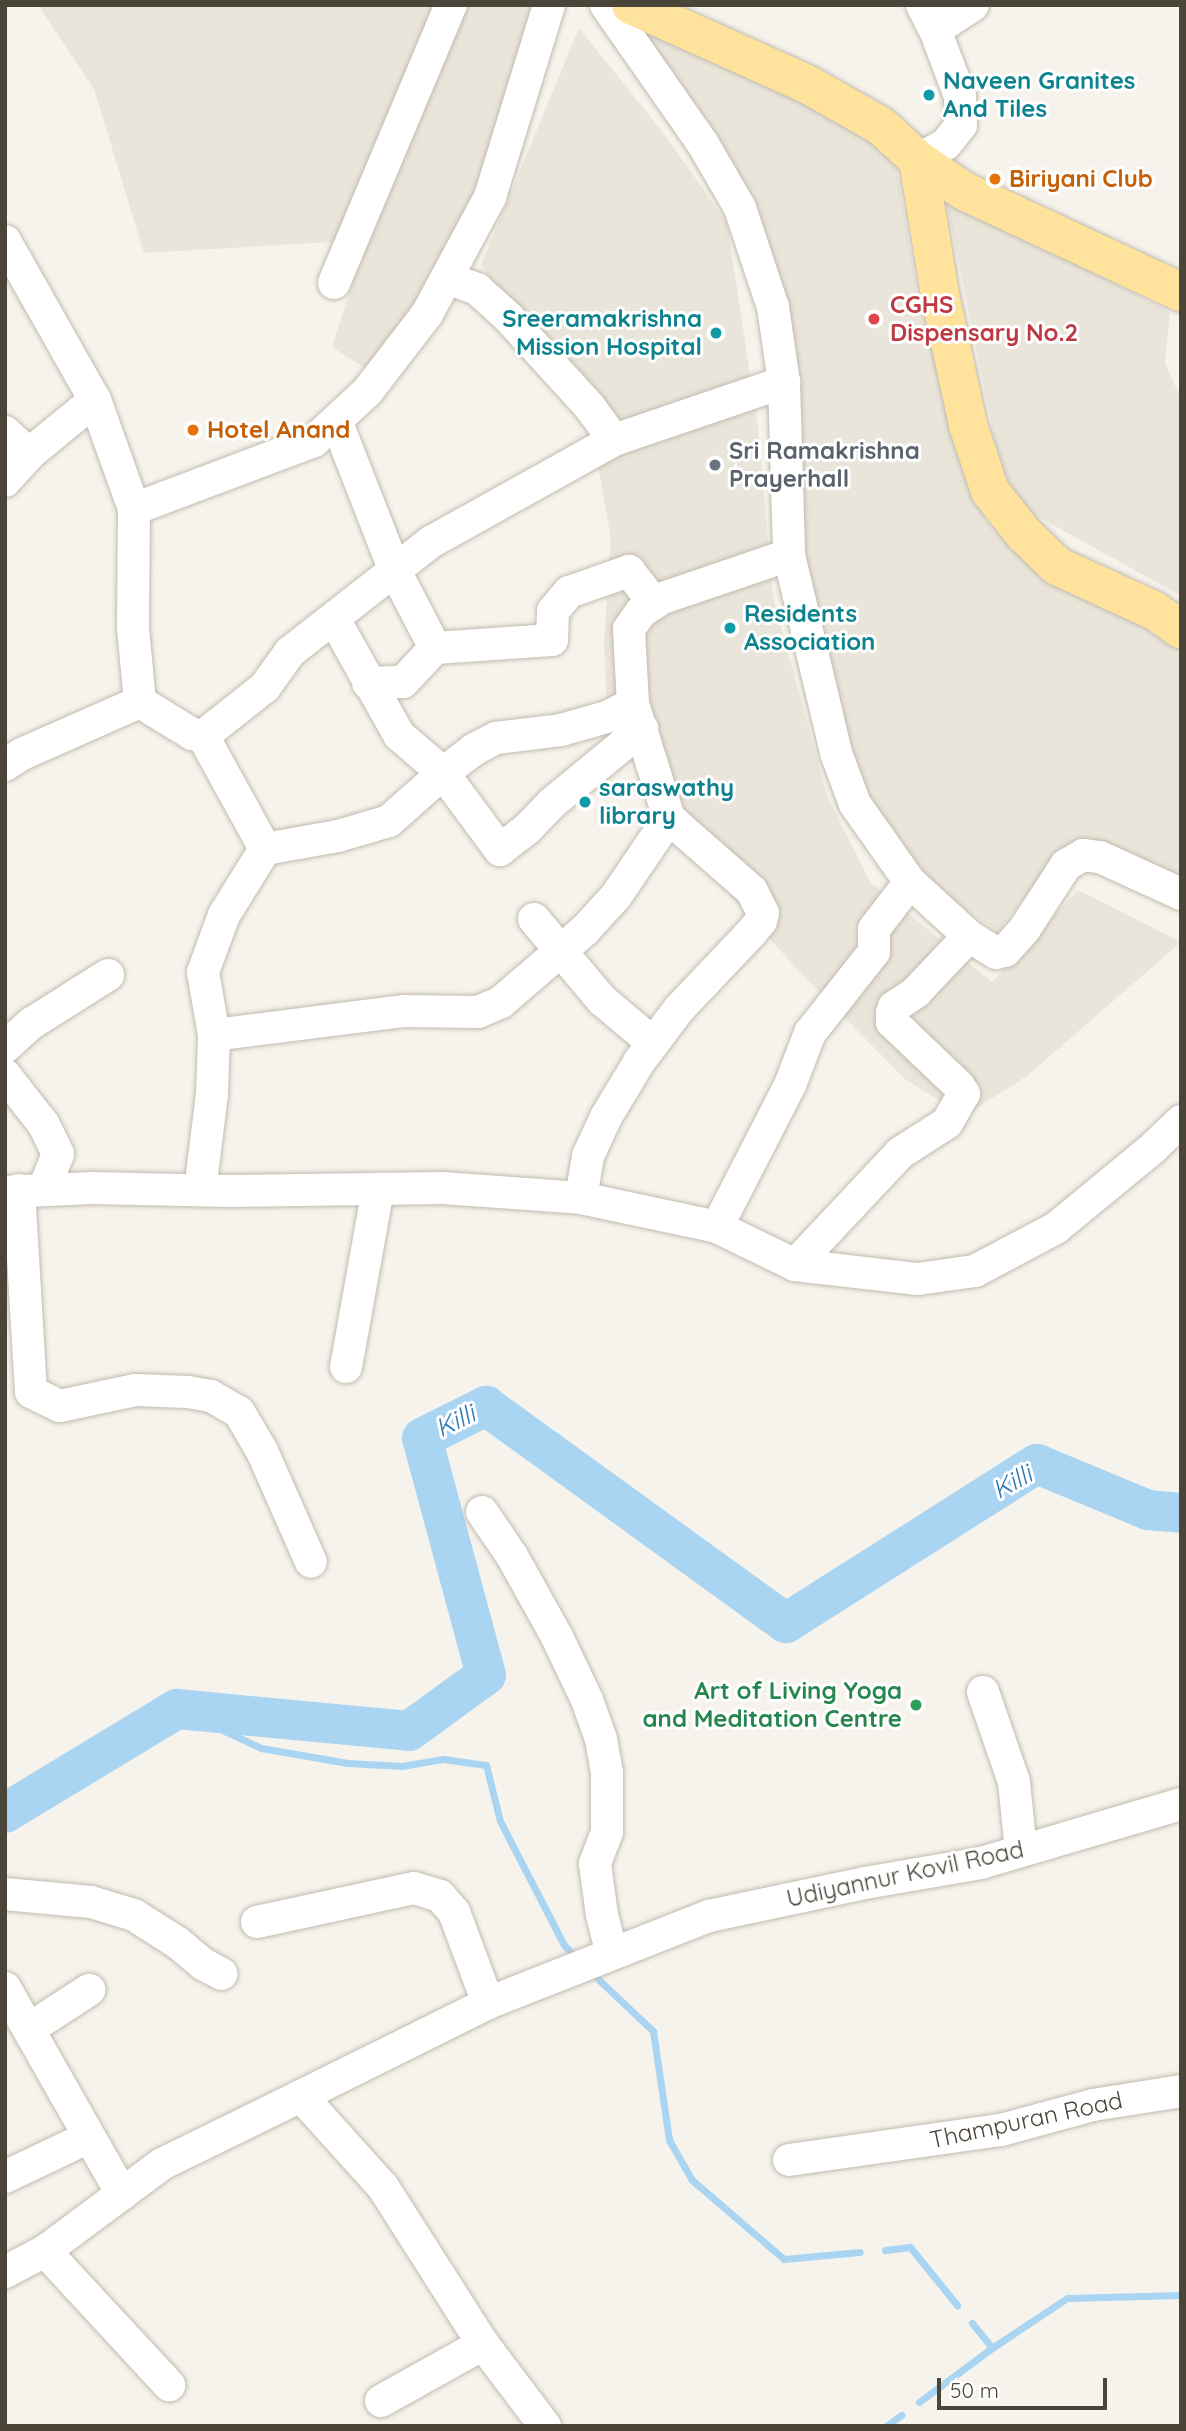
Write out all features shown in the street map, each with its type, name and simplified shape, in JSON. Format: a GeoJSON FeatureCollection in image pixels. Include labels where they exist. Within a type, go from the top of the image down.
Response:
{"type":"FeatureCollection","features":[{"type":"Feature","properties":{"kind":"main road"},"geometry":{"type":"LineString","coordinates":[[631,5],[807,84],[881,126],[918,160],[964,191],[1181,292]]}},
{"type":"Feature","properties":{"kind":"main road"},"geometry":{"type":"LineString","coordinates":[[918,160],[940,295],[968,425],[990,491],[1024,534],[1056,566],[1154,611],[1181,629]]}},
{"type":"Feature","properties":{"kind":"street"},"geometry":{"type":"LineString","coordinates":[[334,284],[451,5]]}},
{"type":"Feature","properties":{"kind":"street"},"geometry":{"type":"LineString","coordinates":[[134,509],[314,440],[337,423],[367,392],[396,355],[447,278],[490,197],[549,5]]}},
{"type":"Feature","properties":{"kind":"street"},"geometry":{"type":"LineString","coordinates":[[606,5],[703,144],[740,208],[773,307],[784,382],[789,555],[836,753],[855,804],[910,882],[969,936],[996,953],[1005,951],[1024,930],[1066,865],[1083,856],[1100,857],[1181,894]]}},
{"type":"Feature","properties":{"kind":"street"},"geometry":{"type":"LineString","coordinates":[[918,160],[946,145],[961,125],[963,115],[953,73],[928,18],[973,5]]}},
{"type":"Feature","properties":{"kind":"street"},"geometry":{"type":"LineString","coordinates":[[5,241],[95,400],[134,509],[132,628],[141,702],[181,729],[203,736],[265,849]]}},
{"type":"Feature","properties":{"kind":"street"},"geometry":{"type":"LineString","coordinates":[[447,278],[477,289],[508,317],[589,406],[614,440]]}},
{"type":"Feature","properties":{"kind":"street"},"geometry":{"type":"LineString","coordinates":[[203,736],[265,687],[290,652],[431,542],[614,440],[784,382]]}},
{"type":"Feature","properties":{"kind":"street"},"geometry":{"type":"LineString","coordinates":[[5,481],[29,454],[95,400]]}},
{"type":"Feature","properties":{"kind":"street"},"geometry":{"type":"LineString","coordinates":[[337,423],[395,571],[435,648]]}},
{"type":"Feature","properties":{"kind":"street"},"geometry":{"type":"LineString","coordinates":[[5,432],[29,454]]}},
{"type":"Feature","properties":{"kind":"street"},"geometry":{"type":"LineString","coordinates":[[581,1198],[587,1156],[606,1117],[653,1044],[688,1000],[761,922],[763,913],[752,891],[669,818],[637,717],[629,629],[641,612],[654,603],[789,555]]}},
{"type":"Feature","properties":{"kind":"street"},"geometry":{"type":"LineString","coordinates":[[368,683],[403,682],[435,648],[552,640],[552,611],[569,592],[629,571],[654,603]]}},
{"type":"Feature","properties":{"kind":"street"},"geometry":{"type":"LineString","coordinates":[[334,618],[399,735],[443,772],[500,850],[527,829],[637,717]]}},
{"type":"Feature","properties":{"kind":"street"},"geometry":{"type":"LineString","coordinates":[[5,765],[22,754],[141,702]]}},
{"type":"Feature","properties":{"kind":"street"},"geometry":{"type":"LineString","coordinates":[[200,1190],[212,1094],[214,1035],[203,972],[223,915],[265,849],[338,836],[389,821],[443,772],[473,750],[496,738],[561,730],[607,717],[637,717]]}},
{"type":"Feature","properties":{"kind":"street"},"geometry":{"type":"LineString","coordinates":[[214,1035],[404,1011],[478,1012],[501,1002],[562,950],[616,896],[669,818]]}},
{"type":"Feature","properties":{"kind":"street"},"geometry":{"type":"LineString","coordinates":[[717,1227],[790,1085],[810,1033],[874,952],[874,929],[910,882]]}},
{"type":"Feature","properties":{"kind":"street"},"geometry":{"type":"LineString","coordinates":[[534,919],[602,1000],[653,1044]]}},
{"type":"Feature","properties":{"kind":"street"},"geometry":{"type":"LineString","coordinates":[[795,1265],[900,1153],[947,1123],[964,1094],[959,1086],[892,1022],[892,1013],[894,1007],[916,992],[969,936]]}},
{"type":"Feature","properties":{"kind":"street"},"geometry":{"type":"LineString","coordinates":[[5,1047],[32,1024],[108,975]]}},
{"type":"Feature","properties":{"kind":"street"},"geometry":{"type":"LineString","coordinates":[[5,1074],[44,1125],[58,1154],[23,1191],[31,1392],[60,1406],[135,1390],[188,1392],[211,1396],[239,1412],[262,1451],[311,1562]]}},
{"type":"Feature","properties":{"kind":"street"},"geometry":{"type":"LineString","coordinates":[[23,1191],[443,1188],[581,1198],[717,1227],[795,1265],[918,1279],[975,1271],[1056,1228],[1153,1148],[1181,1121]]}},
{"type":"Feature","properties":{"kind":"street"},"geometry":{"type":"LineString","coordinates":[[346,1367],[378,1189]]}},
{"type":"Feature","properties":{"kind":"street"},"geometry":{"type":"LineString","coordinates":[[482,1512],[512,1556],[557,1637],[587,1700],[601,1739],[607,1773],[607,1832],[595,1864],[601,1916],[612,1954]]}},
{"type":"Feature","properties":{"kind":"street"},"geometry":{"type":"LineString","coordinates":[[983,1692],[1014,1782],[1021,1851]]}},
{"type":"Feature","properties":{"kind":"street","name":"Udiyannur Kovil Road"},"geometry":{"type":"LineString","coordinates":[[5,2272],[45,2251],[163,2164],[488,2003],[709,1916],[864,1883],[981,1863],[1181,1804]]}},
{"type":"Feature","properties":{"kind":"street"},"geometry":{"type":"LineString","coordinates":[[257,1922],[414,1888],[440,1896],[454,1912],[488,2003]]}},
{"type":"Feature","properties":{"kind":"street"},"geometry":{"type":"LineString","coordinates":[[5,1894],[91,1902],[134,1915],[178,1943],[203,1964],[222,1973]]}},
{"type":"Feature","properties":{"kind":"street"},"geometry":{"type":"LineString","coordinates":[[5,1988],[122,2194]]}},
{"type":"Feature","properties":{"kind":"street"},"geometry":{"type":"LineString","coordinates":[[29,2029],[89,1990]]}},
{"type":"Feature","properties":{"kind":"street","name":"Thampuran Road"},"geometry":{"type":"LineString","coordinates":[[789,2160],[1002,2130],[1093,2105],[1181,2091]]}},
{"type":"Feature","properties":{"kind":"street"},"geometry":{"type":"LineString","coordinates":[[301,2096],[383,2187],[483,2344],[545,2426]]}},
{"type":"Feature","properties":{"kind":"street"},"geometry":{"type":"LineString","coordinates":[[5,2177],[89,2137]]}},
{"type":"Feature","properties":{"kind":"street"},"geometry":{"type":"LineString","coordinates":[[45,2251],[169,2385]]}},
{"type":"Feature","properties":{"kind":"street"},"geometry":{"type":"LineString","coordinates":[[381,2401],[483,2344]]}},
{"type":"Feature","properties":{"kind":"shaded area"},"geometry":{"type":"Polygon","coordinates":[[[38,5],[551,5],[475,198],[375,375],[332,347],[366,240],[144,253],[94,89],[38,5]]]}},
{"type":"Feature","properties":{"kind":"shaded area"},"geometry":{"type":"Polygon","coordinates":[[[620,24],[767,73],[894,151],[918,295],[942,384],[980,487],[985,519],[1034,570],[1181,645],[1181,906],[1064,846],[998,932],[931,885],[874,822],[795,566],[782,291],[620,24]]]}},
{"type":"Feature","properties":{"kind":"shaded area"},"geometry":{"type":"Polygon","coordinates":[[[579,28],[662,131],[727,223],[758,427],[773,597],[827,795],[870,882],[992,982],[1078,890],[1181,942],[1027,1076],[964,1116],[905,1079],[799,971],[715,879],[631,760],[607,711],[604,642],[611,538],[592,432],[481,265],[579,28]]]}},
{"type":"Feature","properties":{"kind":"shaded area"},"geometry":{"type":"Polygon","coordinates":[[[949,199],[1170,312],[1165,363],[1181,399],[1181,596],[1021,507],[1000,465],[948,211],[949,199]]]}},
{"type":"Feature","properties":{"kind":"waterway","name":"Killi"},"geometry":{"type":"LineString","coordinates":[[5,1813],[177,1709],[409,1731],[486,1675],[422,1438],[486,1406],[786,1623],[1037,1464],[1148,1510],[1181,1513]]}},
{"type":"Feature","properties":{"kind":"waterway"},"geometry":{"type":"LineString","coordinates":[[177,1709],[261,1748],[348,1763],[402,1766],[443,1759],[486,1765],[500,1821],[564,1945],[570,1951]]}},
{"type":"Feature","properties":{"kind":"waterway"},"geometry":{"type":"LineString","coordinates":[[598,1979],[653,2031],[669,2140],[692,2180],[784,2259],[860,2252]]}},
{"type":"Feature","properties":{"kind":"waterway"},"geometry":{"type":"LineString","coordinates":[[885,2250],[910,2247],[957,2305]]}},
{"type":"Feature","properties":{"kind":"waterway"},"geometry":{"type":"LineString","coordinates":[[972,2323],[992,2348],[1067,2298],[1181,2295]]}},
{"type":"Feature","properties":{"kind":"waterway"},"geometry":{"type":"LineString","coordinates":[[919,2402],[992,2348]]}},
{"type":"Feature","properties":{"kind":"waterway"},"geometry":{"type":"LineString","coordinates":[[886,2426],[901,2415]]}},
{"type":"Feature","properties":{"kind":"place","name":"Naveen Granites And Tiles"},"geometry":{"type":"Point","coordinates":[929,95]}},
{"type":"Feature","properties":{"kind":"place","name":"Biriyani Club"},"geometry":{"type":"Point","coordinates":[995,179]}},
{"type":"Feature","properties":{"kind":"place","name":"CGHS Dispensary No.2"},"geometry":{"type":"Point","coordinates":[874,319]}},
{"type":"Feature","properties":{"kind":"place","name":"Sreeramakrishna Mission Hospital"},"geometry":{"type":"Point","coordinates":[716,333]}},
{"type":"Feature","properties":{"kind":"place","name":"Hotel Anand"},"geometry":{"type":"Point","coordinates":[193,430]}},
{"type":"Feature","properties":{"kind":"place","name":"Sri Ramakrishna Prayerhall"},"geometry":{"type":"Point","coordinates":[715,465]}},
{"type":"Feature","properties":{"kind":"place","name":"Residents Association"},"geometry":{"type":"Point","coordinates":[730,628]}},
{"type":"Feature","properties":{"kind":"place","name":"saraswathy library"},"geometry":{"type":"Point","coordinates":[585,802]}},
{"type":"Feature","properties":{"kind":"place","name":"Art of Living Yoga and Meditation Centre"},"geometry":{"type":"Point","coordinates":[916,1705]}}]}
